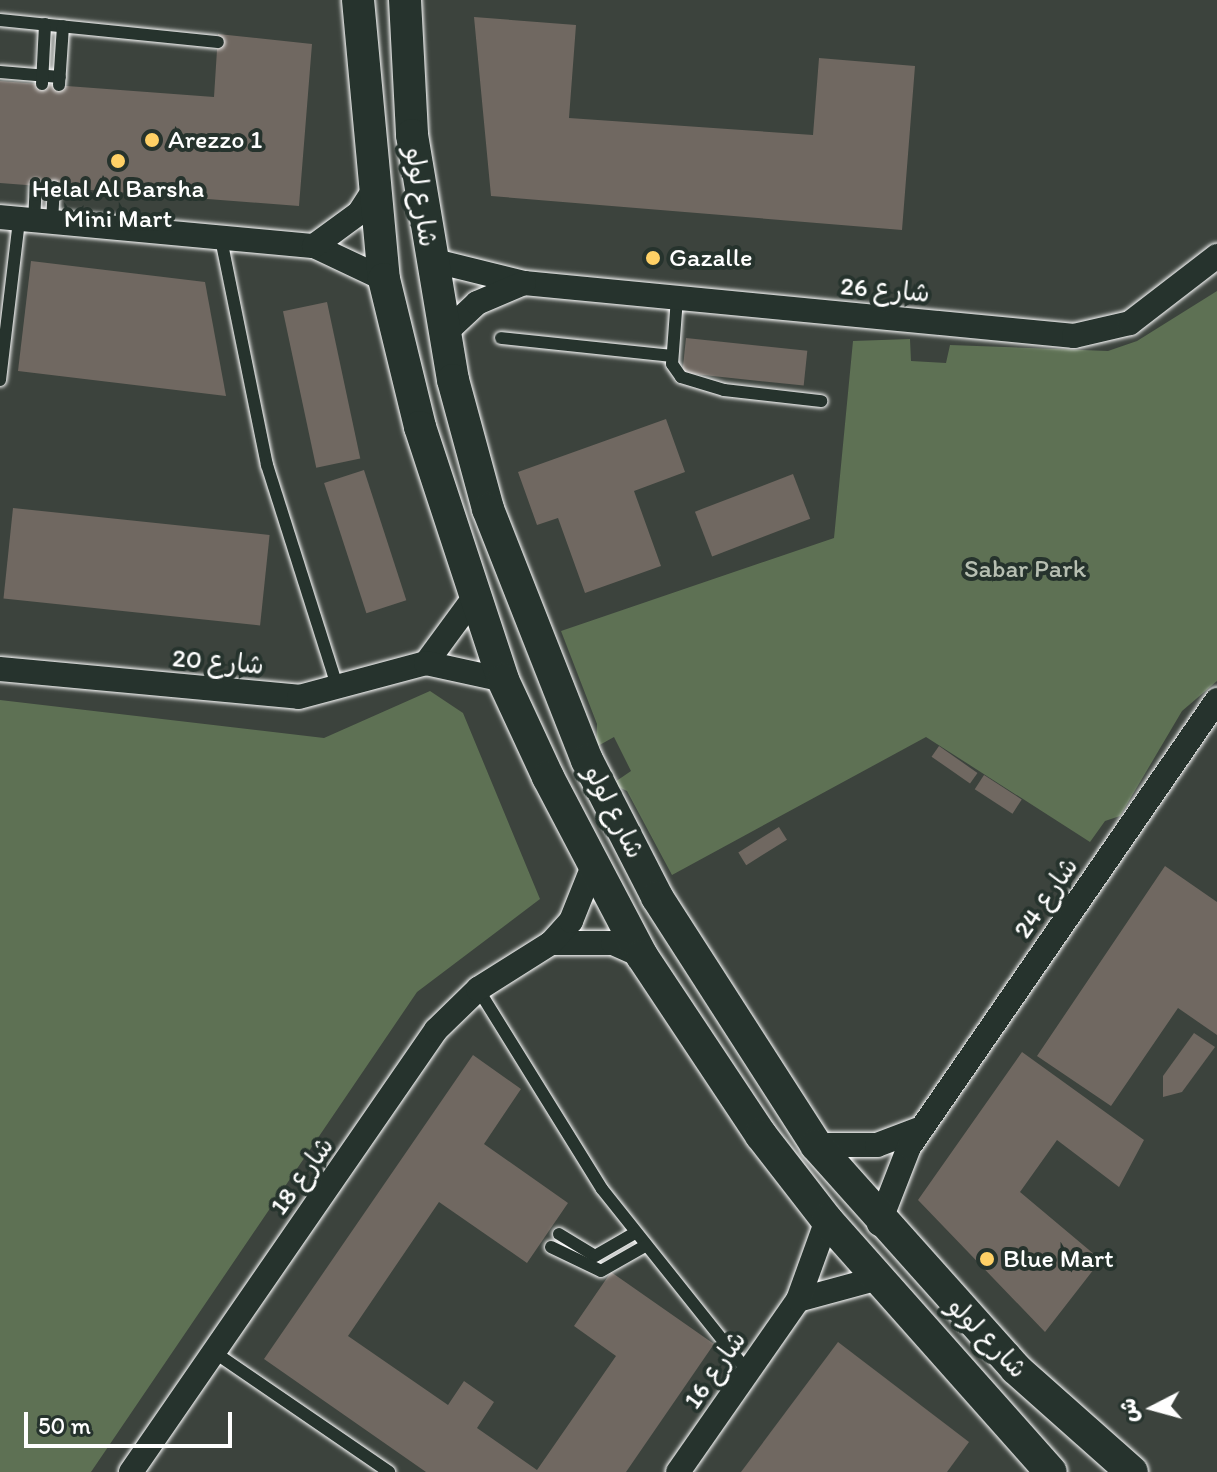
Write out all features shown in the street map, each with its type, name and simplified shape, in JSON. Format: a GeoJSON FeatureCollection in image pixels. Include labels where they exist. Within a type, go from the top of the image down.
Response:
{"type":"FeatureCollection","features":[{"type":"Feature","properties":{"kind":"street","name":"شارع لولو"},"geometry":{"type":"LineString","coordinates":[[358,0],[384,279],[473,599],[503,680],[548,777],[642,956],[827,1220],[1051,1472]]}},
{"type":"Feature","properties":{"kind":"street","name":"شارع لولو"},"geometry":{"type":"LineString","coordinates":[[405,0],[412,135],[444,334],[488,509],[587,760],[657,897],[816,1145],[879,1224],[1016,1369],[1132,1472]]}},
{"type":"Feature","properties":{"kind":"street"},"geometry":{"type":"LineString","coordinates":[[314,246],[359,213],[374,190]]}},
{"type":"Feature","properties":{"kind":"street"},"geometry":{"type":"LineString","coordinates":[[26,220],[314,246],[384,279]]}},
{"type":"Feature","properties":{"kind":"street","name":"شارع 26"},"geometry":{"type":"LineString","coordinates":[[431,260],[524,283],[1074,336],[1130,323],[1217,256]]}},
{"type":"Feature","properties":{"kind":"street","name":"شارع 26"},"geometry":{"type":"LineString","coordinates":[[444,334],[477,303],[524,283]]}},
{"type":"Feature","properties":{"kind":"street"},"geometry":{"type":"LineString","coordinates":[[473,599],[426,663],[503,680]]}},
{"type":"Feature","properties":{"kind":"street","name":"شارع 20"},"geometry":{"type":"LineString","coordinates":[[0,669],[280,696],[339,692],[426,663]]}},
{"type":"Feature","properties":{"kind":"street","name":"شارع 24"},"geometry":{"type":"LineString","coordinates":[[879,1224],[895,1171],[922,1128],[1217,700]]}},
{"type":"Feature","properties":{"kind":"street"},"geometry":{"type":"LineString","coordinates":[[548,777],[587,760]]}},
{"type":"Feature","properties":{"kind":"street","name":"شارع 18"},"geometry":{"type":"LineString","coordinates":[[131,1472],[211,1350],[436,1030],[478,989],[551,943],[571,921],[593,866]]}},
{"type":"Feature","properties":{"kind":"street","name":"شارع 18"},"geometry":{"type":"LineString","coordinates":[[551,943],[597,941],[642,956]]}},
{"type":"Feature","properties":{"kind":"street"},"geometry":{"type":"LineString","coordinates":[[816,1145],[877,1145],[922,1128]]}},
{"type":"Feature","properties":{"kind":"street","name":"شارع 16"},"geometry":{"type":"LineString","coordinates":[[678,1472],[798,1300],[827,1220]]}},
{"type":"Feature","properties":{"kind":"street"},"geometry":{"type":"LineString","coordinates":[[798,1300],[879,1278]]}},
{"type":"Feature","properties":{"kind":"lane"},"geometry":{"type":"LineString","coordinates":[[0,20],[218,42]]}},
{"type":"Feature","properties":{"kind":"lane"},"geometry":{"type":"LineString","coordinates":[[42,80],[45,24]]}},
{"type":"Feature","properties":{"kind":"lane"},"geometry":{"type":"LineString","coordinates":[[0,72],[60,81],[63,26]]}},
{"type":"Feature","properties":{"kind":"lane"},"geometry":{"type":"LineString","coordinates":[[0,380],[26,220],[36,186]]}},
{"type":"Feature","properties":{"kind":"lane"},"geometry":{"type":"LineString","coordinates":[[26,220],[54,187]]}},
{"type":"Feature","properties":{"kind":"lane"},"geometry":{"type":"LineString","coordinates":[[221,239],[267,465],[339,692]]}},
{"type":"Feature","properties":{"kind":"lane"},"geometry":{"type":"LineString","coordinates":[[677,298],[671,356],[675,371],[699,384],[821,401]]}},
{"type":"Feature","properties":{"kind":"lane"},"geometry":{"type":"LineString","coordinates":[[501,338],[671,356]]}},
{"type":"Feature","properties":{"kind":"lane"},"geometry":{"type":"LineString","coordinates":[[478,989],[635,1233],[748,1372]]}},
{"type":"Feature","properties":{"kind":"lane"},"geometry":{"type":"LineString","coordinates":[[559,1234],[595,1256],[635,1233]]}},
{"type":"Feature","properties":{"kind":"lane"},"geometry":{"type":"LineString","coordinates":[[551,1247],[601,1271],[645,1246]]}},
{"type":"Feature","properties":{"kind":"lane"},"geometry":{"type":"LineString","coordinates":[[211,1350],[389,1472]]}},
{"type":"Feature","properties":{"kind":"green space","name":"Sabar Park"},"geometry":{"type":"Polygon","coordinates":[[[1217,291],[1217,681],[1182,711],[1120,816],[1105,821],[1090,842],[926,737],[672,875],[627,791],[612,784],[631,771],[614,737],[596,747],[597,724],[561,631],[834,538],[853,341],[910,339],[911,361],[946,363],[950,345],[1108,351],[1137,341],[1217,291]]]}},
{"type":"Feature","properties":{"kind":"green space"},"geometry":{"type":"Polygon","coordinates":[[[430,691],[463,713],[540,899],[417,992],[91,1472],[0,1472],[0,700],[324,738],[430,691]]]}},
{"type":"Feature","properties":{"kind":"building"},"geometry":{"type":"Polygon","coordinates":[[[474,17],[576,25],[569,118],[813,135],[819,58],[915,66],[902,230],[491,196],[474,17]]]}},
{"type":"Feature","properties":{"kind":"building","name":"Arezzo 1"},"geometry":{"type":"Polygon","coordinates":[[[218,34],[312,44],[299,206],[0,183],[0,81],[214,97],[218,34]]]}},
{"type":"Feature","properties":{"kind":"building"},"geometry":{"type":"Polygon","coordinates":[[[31,261],[205,282],[226,396],[18,371],[31,261]]]}},
{"type":"Feature","properties":{"kind":"building"},"geometry":{"type":"Polygon","coordinates":[[[327,302],[360,459],[316,468],[283,311],[327,302]]]}},
{"type":"Feature","properties":{"kind":"building"},"geometry":{"type":"Polygon","coordinates":[[[686,338],[807,351],[804,386],[682,373],[686,338]]]}},
{"type":"Feature","properties":{"kind":"building"},"geometry":{"type":"Polygon","coordinates":[[[666,419],[685,472],[634,491],[661,566],[585,593],[558,518],[537,525],[518,472],[666,419]]]}},
{"type":"Feature","properties":{"kind":"building"},"geometry":{"type":"Polygon","coordinates":[[[364,470],[406,600],[366,613],[324,483],[364,470]]]}},
{"type":"Feature","properties":{"kind":"building"},"geometry":{"type":"Polygon","coordinates":[[[793,474],[810,519],[712,556],[695,512],[793,474]]]}},
{"type":"Feature","properties":{"kind":"building"},"geometry":{"type":"Polygon","coordinates":[[[13,508],[270,535],[260,625],[3,599],[13,508]]]}},
{"type":"Feature","properties":{"kind":"building"},"geometry":{"type":"Polygon","coordinates":[[[939,746],[978,773],[970,784],[932,757],[939,746]]]}},
{"type":"Feature","properties":{"kind":"building"},"geometry":{"type":"Polygon","coordinates":[[[984,775],[1022,800],[1012,814],[975,789],[984,775]]]}},
{"type":"Feature","properties":{"kind":"building"},"geometry":{"type":"Polygon","coordinates":[[[779,827],[787,840],[746,865],[738,852],[779,827]]]}},
{"type":"Feature","properties":{"kind":"building"},"geometry":{"type":"Polygon","coordinates":[[[1165,866],[1217,902],[1217,1035],[1178,1008],[1111,1106],[1037,1056],[1165,866]]]}},
{"type":"Feature","properties":{"kind":"building"},"geometry":{"type":"Polygon","coordinates":[[[1194,1033],[1215,1047],[1182,1092],[1163,1097],[1163,1076],[1194,1033]]]}},
{"type":"Feature","properties":{"kind":"building"},"geometry":{"type":"Polygon","coordinates":[[[1022,1052],[1144,1140],[1119,1187],[1057,1140],[1020,1192],[1101,1260],[1045,1332],[918,1200],[1022,1052]]]}},
{"type":"Feature","properties":{"kind":"building"},"geometry":{"type":"Polygon","coordinates":[[[473,1055],[521,1089],[484,1144],[568,1203],[527,1263],[439,1202],[348,1336],[448,1405],[464,1381],[494,1402],[477,1428],[537,1470],[616,1356],[574,1326],[611,1272],[714,1344],[626,1472],[426,1472],[264,1359],[473,1055]]]}},
{"type":"Feature","properties":{"kind":"building"},"geometry":{"type":"Polygon","coordinates":[[[838,1342],[969,1442],[947,1472],[741,1472],[838,1342]]]}},
{"type":"Feature","properties":{"kind":"place","name":"Arezzo 1"},"geometry":{"type":"Point","coordinates":[152,140]}},
{"type":"Feature","properties":{"kind":"place","name":"Helal Al Barsha Mini Mart"},"geometry":{"type":"Point","coordinates":[118,161]}},
{"type":"Feature","properties":{"kind":"place","name":"Gazalle"},"geometry":{"type":"Point","coordinates":[653,258]}},
{"type":"Feature","properties":{"kind":"place","name":"Blue Mart"},"geometry":{"type":"Point","coordinates":[987,1259]}}]}
